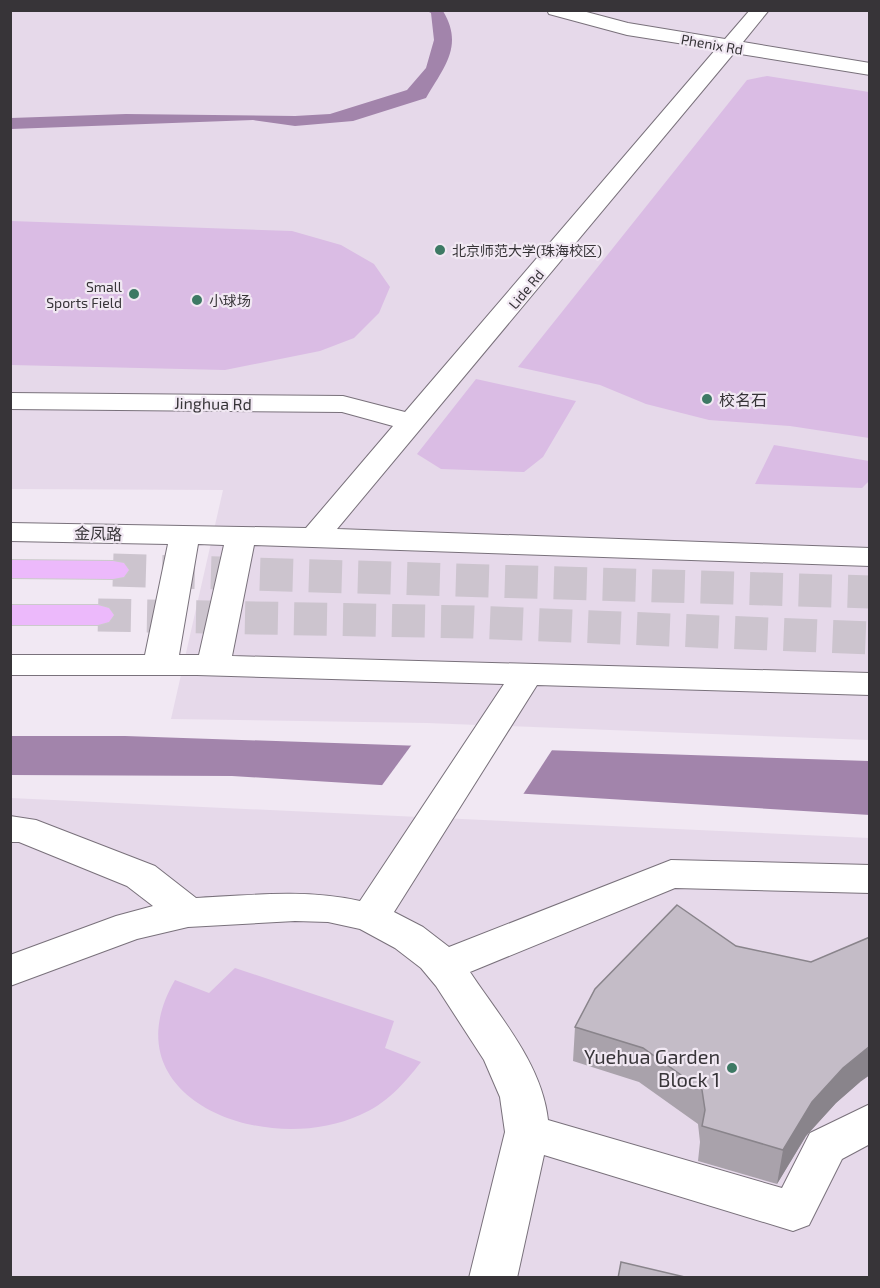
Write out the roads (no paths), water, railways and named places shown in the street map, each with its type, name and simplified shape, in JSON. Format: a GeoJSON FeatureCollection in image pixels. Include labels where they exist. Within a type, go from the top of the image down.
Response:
{"type":"FeatureCollection","features":[{"type":"Feature","properties":{"kind":"highway"},"geometry":{"type":"LineString","coordinates":[[10,569],[113,570]]}},
{"type":"Feature","properties":{"kind":"highway"},"geometry":{"type":"LineString","coordinates":[[10,615],[98,615]]}},
{"type":"Feature","properties":{"kind":"street","name":"Phenix Rd"},"geometry":{"type":"LineString","coordinates":[[556,10],[627,29],[730,48],[870,69]]}},
{"type":"Feature","properties":{"kind":"street","name":"Lide Rd"},"geometry":{"type":"LineString","coordinates":[[314,537],[760,10]]}},
{"type":"Feature","properties":{"kind":"street","name":"Jinghua Rd"},"geometry":{"type":"LineString","coordinates":[[10,401],[343,405],[412,423]]}},
{"type":"Feature","properties":{"kind":"street","name":"金凤路"},"geometry":{"type":"LineString","coordinates":[[10,532],[314,537],[870,557]]}},
{"type":"Feature","properties":{"kind":"street"},"geometry":{"type":"LineString","coordinates":[[159,665],[185,534]]}},
{"type":"Feature","properties":{"kind":"street"},"geometry":{"type":"LineString","coordinates":[[213,666],[241,535]]}},
{"type":"Feature","properties":{"kind":"street"},"geometry":{"type":"LineString","coordinates":[[10,665],[213,666],[870,684]]}},
{"type":"Feature","properties":{"kind":"street"},"geometry":{"type":"LineString","coordinates":[[370,917],[527,675]]}},
{"type":"Feature","properties":{"kind":"street"},"geometry":{"type":"LineString","coordinates":[[10,829],[23,829],[141,876],[188,913]]}},
{"type":"Feature","properties":{"kind":"street"},"geometry":{"type":"LineString","coordinates":[[443,966],[671,874],[870,879]]}},
{"type":"Feature","properties":{"kind":"street"},"geometry":{"type":"LineString","coordinates":[[10,971],[130,926],[188,913],[296,907],[328,908],[370,917],[407,935],[443,966],[513,1073],[526,1115],[526,1132],[493,1278]]}},
{"type":"Feature","properties":{"kind":"street"},"geometry":{"type":"LineString","coordinates":[[526,1132],[793,1211],[826,1146],[870,1122]]}},
{"type":"Feature","properties":{"kind":"tunnel"},"geometry":{"type":"LineString","coordinates":[[113,570],[870,592]]}},
{"type":"Feature","properties":{"kind":"tunnel"},"geometry":{"type":"LineString","coordinates":[[98,615],[473,622],[870,638]]}},
{"type":"Feature","properties":{"kind":"place","name":"北京师范大学(珠海校区)"},"geometry":{"type":"Point","coordinates":[440,250]}},
{"type":"Feature","properties":{"kind":"place","name":"Small Sports Field"},"geometry":{"type":"Point","coordinates":[134,294]}},
{"type":"Feature","properties":{"kind":"place","name":"小球场"},"geometry":{"type":"Point","coordinates":[197,300]}},
{"type":"Feature","properties":{"kind":"place","name":"校名石"},"geometry":{"type":"Point","coordinates":[707,399]}},
{"type":"Feature","properties":{"kind":"place","name":"Yuehua Garden Block 1"},"geometry":{"type":"Point","coordinates":[732,1068]}}]}
